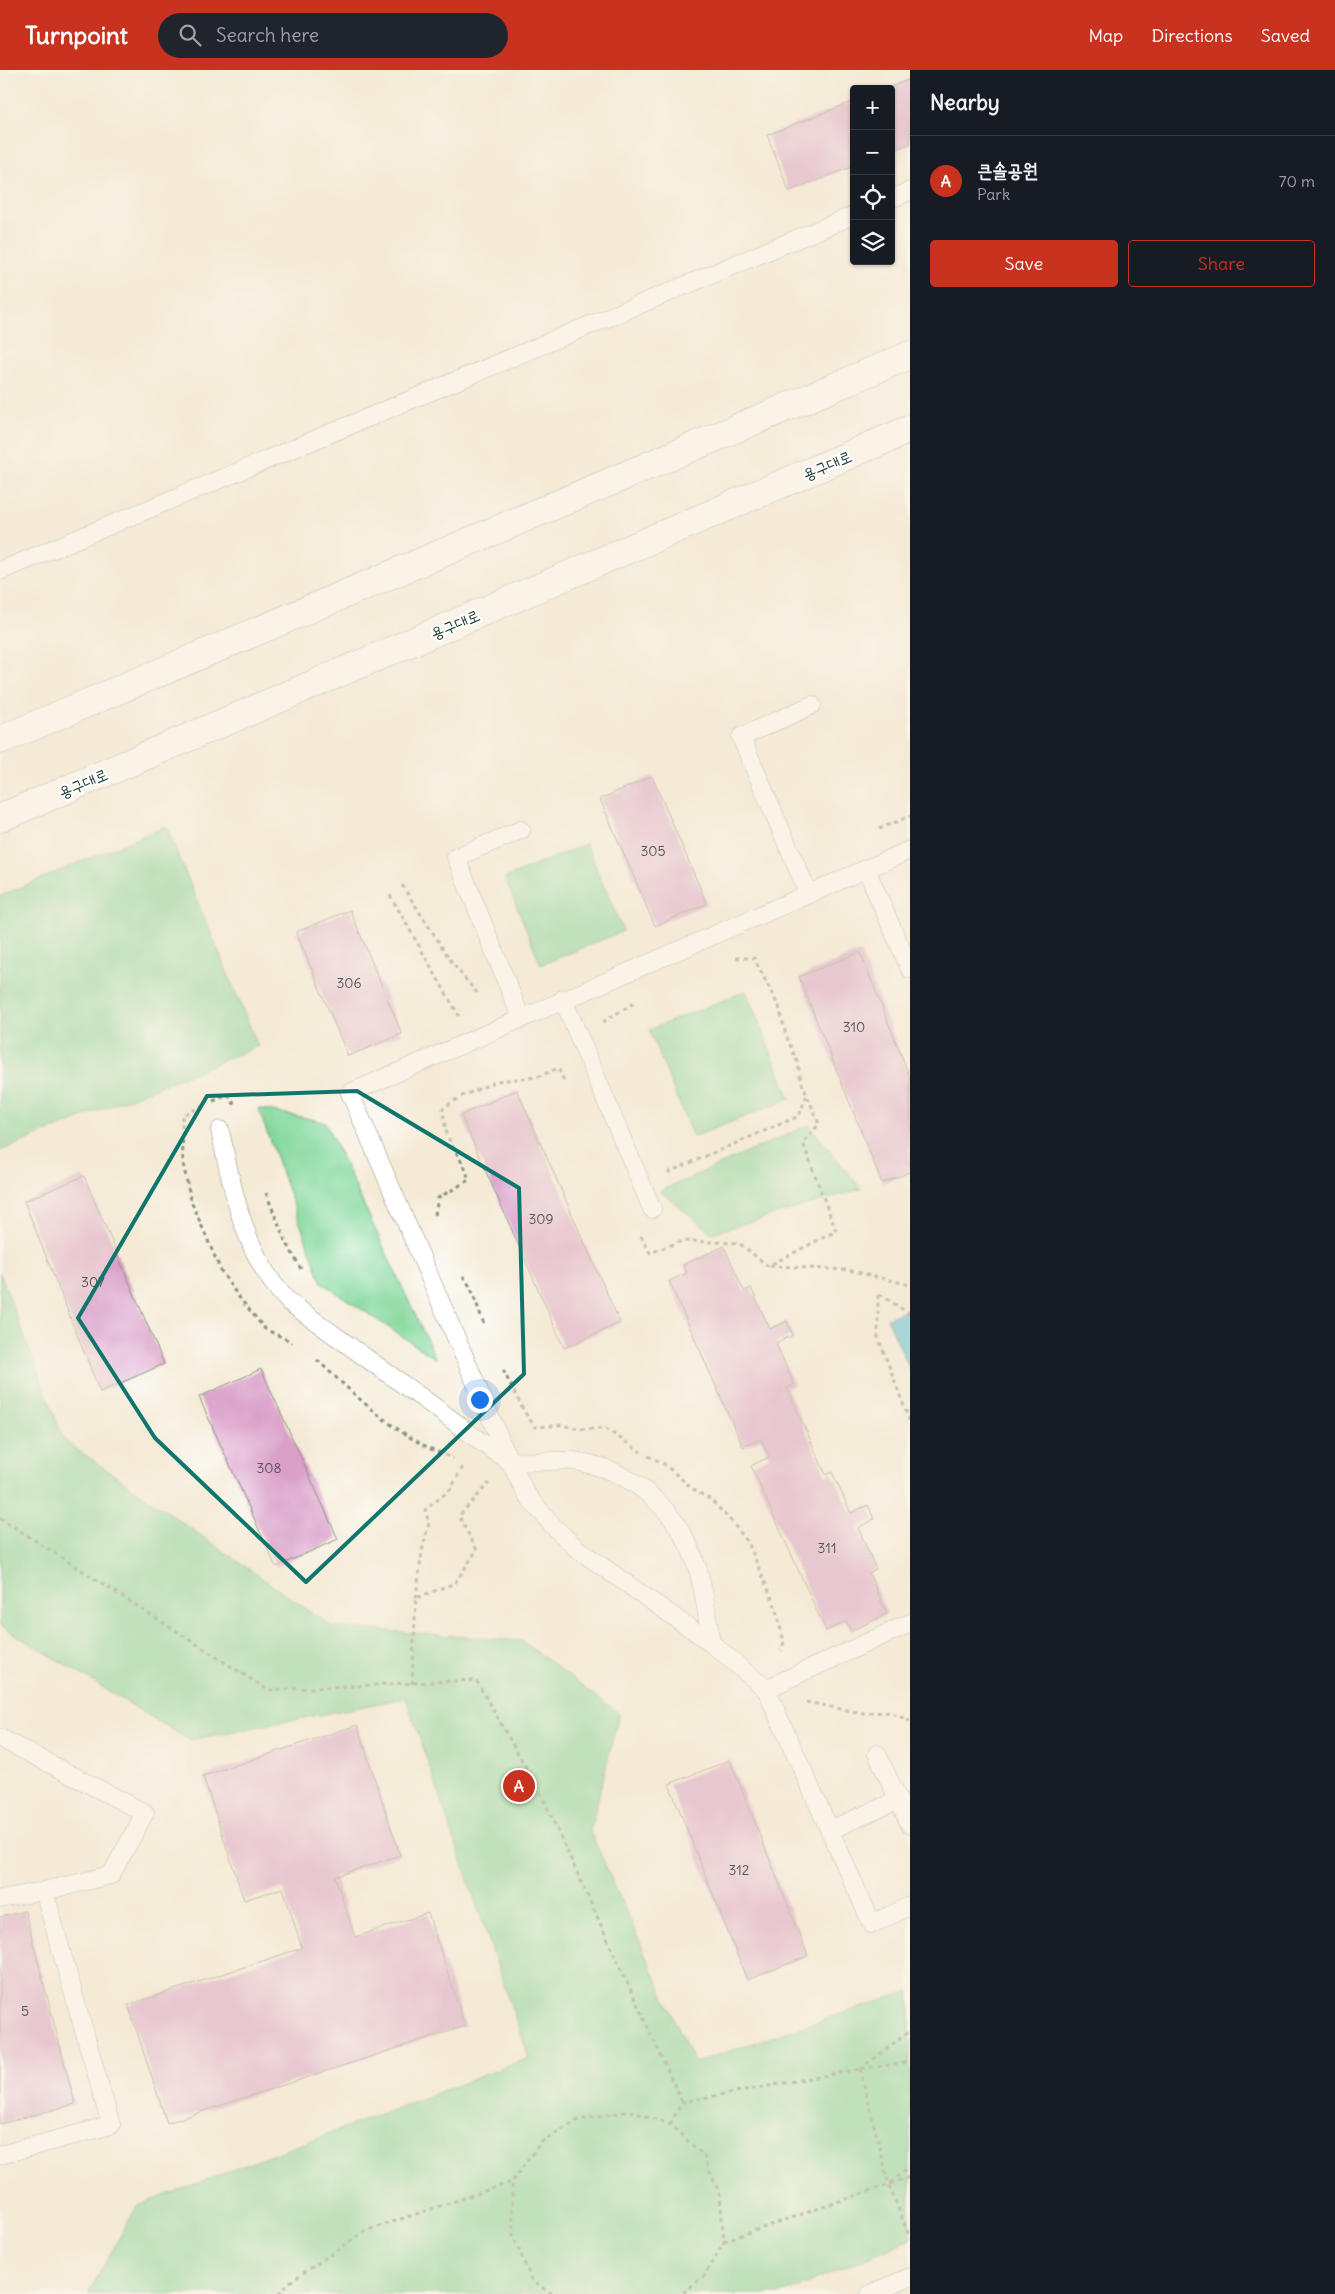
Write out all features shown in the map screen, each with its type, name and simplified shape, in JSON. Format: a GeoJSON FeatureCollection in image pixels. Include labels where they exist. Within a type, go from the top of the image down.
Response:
{"type":"FeatureCollection","features":[{"type":"Feature","properties":{"kind":"main road"},"geometry":{"type":"LineString","coordinates":[[0,740],[910,355]]}},
{"type":"Feature","properties":{"kind":"main road","name":"용구대로"},"geometry":{"type":"LineString","coordinates":[[0,818],[910,429]]}},
{"type":"Feature","properties":{"kind":"lane"},"geometry":{"type":"LineString","coordinates":[[895,197],[910,191]]}},
{"type":"Feature","properties":{"kind":"lane"},"geometry":{"type":"LineString","coordinates":[[0,571],[850,217]]}},
{"type":"Feature","properties":{"kind":"lane"},"geometry":{"type":"LineString","coordinates":[[808,893],[741,737],[812,705]]}},
{"type":"Feature","properties":{"kind":"lane"},"geometry":{"type":"LineString","coordinates":[[521,830],[456,857],[521,1018]]}},
{"type":"Feature","properties":{"kind":"lane"},"geometry":{"type":"LineString","coordinates":[[910,850],[350,1093],[509,1460],[527,1495],[553,1526],[576,1548],[711,1643],[766,1689],[872,1924],[910,1906]]}},
{"type":"Feature","properties":{"kind":"lane"},"geometry":{"type":"LineString","coordinates":[[866,869],[910,969]]}},
{"type":"Feature","properties":{"kind":"lane"},"geometry":{"type":"LineString","coordinates":[[563,999],[652,1209]]}},
{"type":"Feature","properties":{"kind":"lane"},"geometry":{"type":"LineString","coordinates":[[220,1130],[227,1166],[248,1236],[263,1270],[275,1288],[289,1302],[509,1460],[571,1461],[596,1465],[620,1474],[644,1488],[682,1532],[694,1559],[704,1594],[711,1643]]}},
{"type":"Feature","properties":{"kind":"lane"},"geometry":{"type":"LineString","coordinates":[[766,1689],[910,1622]]}},
{"type":"Feature","properties":{"kind":"lane"},"geometry":{"type":"LineString","coordinates":[[0,1738],[145,1813],[111,1875],[0,1899]]}},
{"type":"Feature","properties":{"kind":"lane"},"geometry":{"type":"LineString","coordinates":[[877,1754],[910,1826]]}},
{"type":"Feature","properties":{"kind":"lane"},"geometry":{"type":"LineString","coordinates":[[830,1830],[898,1800]]}},
{"type":"Feature","properties":{"kind":"lane"},"geometry":{"type":"LineString","coordinates":[[0,2155],[111,2125],[44,1891]]}},
{"type":"Feature","properties":{"kind":"lane"},"geometry":{"type":"LineString","coordinates":[[870,2294],[910,2278]]}},
{"type":"Feature","properties":{"kind":"path"},"geometry":{"type":"LineString","coordinates":[[878,830],[910,816]]}},
{"type":"Feature","properties":{"kind":"path"},"geometry":{"type":"LineString","coordinates":[[402,885],[452,964],[476,992],[485,991]]}},
{"type":"Feature","properties":{"kind":"path"},"geometry":{"type":"LineString","coordinates":[[390,895],[462,1023]]}},
{"type":"Feature","properties":{"kind":"path"},"geometry":{"type":"LineString","coordinates":[[237,1108],[228,1095],[182,1115],[183,1163],[191,1201],[221,1271],[238,1296],[265,1329],[295,1344]]}},
{"type":"Feature","properties":{"kind":"path"},"geometry":{"type":"LineString","coordinates":[[265,1189],[284,1238],[305,1277]]}},
{"type":"Feature","properties":{"kind":"path"},"geometry":{"type":"LineString","coordinates":[[768,1266],[848,1270],[910,1285]]}},
{"type":"Feature","properties":{"kind":"path"},"geometry":{"type":"LineString","coordinates":[[910,1314],[878,1293],[878,1337],[910,1422]]}},
{"type":"Feature","properties":{"kind":"path"},"geometry":{"type":"LineString","coordinates":[[315,1358],[381,1419],[428,1449],[466,1463],[450,1490],[426,1510],[429,1523],[422,1550],[416,1598],[412,1684]]}},
{"type":"Feature","properties":{"kind":"path"},"geometry":{"type":"LineString","coordinates":[[416,1598],[455,1583],[477,1550],[459,1516],[509,1460]]}},
{"type":"Feature","properties":{"kind":"path"},"geometry":{"type":"LineString","coordinates":[[0,1518],[268,1690],[476,1680],[541,1794],[682,2102]]}},
{"type":"Feature","properties":{"kind":"path"},"geometry":{"type":"LineString","coordinates":[[766,1689],[817,1706],[862,1713],[890,1712],[910,1721]]}},
{"type":"Feature","properties":{"kind":"path"},"geometry":{"type":"LineString","coordinates":[[860,2069],[910,2031]]}},
{"type":"Feature","properties":{"kind":"path"},"geometry":{"type":"LineString","coordinates":[[682,2102],[860,2069],[910,2062]]}},
{"type":"Feature","properties":{"kind":"path"},"geometry":{"type":"LineString","coordinates":[[860,2069],[889,2185],[910,2238]]}},
{"type":"Feature","properties":{"kind":"path"},"geometry":{"type":"LineString","coordinates":[[670,2124],[682,2102]]}},
{"type":"Feature","properties":{"kind":"path"},"geometry":{"type":"LineString","coordinates":[[279,2294],[290,2282],[365,2231],[512,2182],[541,2142],[578,2120],[630,2111],[670,2124],[703,2155],[720,2195],[724,2242],[705,2275],[682,2294]]}},
{"type":"Feature","properties":{"kind":"path"},"geometry":{"type":"LineString","coordinates":[[889,2185],[910,2165]]}},
{"type":"Feature","properties":{"kind":"path"},"geometry":{"type":"LineString","coordinates":[[724,2242],[910,2177]]}},
{"type":"Feature","properties":{"kind":"path"},"geometry":{"type":"LineString","coordinates":[[512,2182],[513,2236],[532,2281],[552,2294]]}},
{"type":"Feature","properties":{"kind":"highlighted area"},"geometry":{"type":"Polygon","coordinates":[[[357,1091],[519,1188],[524,1374],[306,1582],[155,1438],[78,1318],[207,1096],[357,1091]]]}},
{"type":"Feature","properties":{"kind":"green space"},"geometry":{"type":"Polygon","coordinates":[[[166,826],[258,1046],[0,1151],[0,896],[166,826]]]}},
{"type":"Feature","properties":{"kind":"green space"},"geometry":{"type":"Polygon","coordinates":[[[586,844],[623,931],[541,965],[505,878],[586,844]]]}},
{"type":"Feature","properties":{"kind":"green space"},"geometry":{"type":"Polygon","coordinates":[[[746,991],[790,1099],[693,1137],[649,1030],[746,991]]]}},
{"type":"Feature","properties":{"kind":"green space"},"geometry":{"type":"Polygon","coordinates":[[[258,1108],[325,1122],[436,1359],[322,1283],[258,1108]]]}},
{"type":"Feature","properties":{"kind":"green space"},"geometry":{"type":"Polygon","coordinates":[[[809,1125],[861,1189],[712,1233],[660,1191],[809,1125]]]}},
{"type":"Feature","properties":{"kind":"green space"},"geometry":{"type":"Polygon","coordinates":[[[0,1273],[64,1440],[332,1627],[522,1641],[619,1714],[590,1831],[694,2063],[910,1991],[910,2239],[782,2294],[88,2294],[137,2206],[529,2058],[406,1698],[189,1740],[0,1625],[0,1273]]]}},
{"type":"Feature","properties":{"kind":"water"},"geometry":{"type":"Polygon","coordinates":[[[910,1309],[910,1370],[887,1318],[910,1309]]]}},
{"type":"Feature","properties":{"kind":"building"},"geometry":{"type":"Polygon","coordinates":[[[910,79],[910,144],[895,150],[895,130],[895,85],[910,79]]]}},
{"type":"Feature","properties":{"kind":"building"},"geometry":{"type":"Polygon","coordinates":[[[850,103],[850,168],[789,191],[767,135],[850,103]]]}},
{"type":"Feature","properties":{"kind":"building"},"geometry":{"type":"Polygon","coordinates":[[[652,776],[707,904],[655,926],[600,799],[652,776]]]}},
{"type":"Feature","properties":{"kind":"building"},"geometry":{"type":"Polygon","coordinates":[[[350,910],[402,1034],[348,1056],[296,932],[350,910]]]}},
{"type":"Feature","properties":{"kind":"building"},"geometry":{"type":"Polygon","coordinates":[[[860,952],[910,1077],[910,1172],[882,1183],[799,977],[860,952]]]}},
{"type":"Feature","properties":{"kind":"building"},"geometry":{"type":"Polygon","coordinates":[[[517,1090],[620,1323],[564,1348],[461,1115],[517,1090]]]}},
{"type":"Feature","properties":{"kind":"building"},"geometry":{"type":"Polygon","coordinates":[[[84,1176],[164,1364],[100,1392],[24,1201],[84,1176]]]}},
{"type":"Feature","properties":{"kind":"building"},"geometry":{"type":"Polygon","coordinates":[[[724,1246],[744,1291],[751,1288],[770,1329],[787,1321],[793,1335],[776,1343],[794,1385],[787,1388],[826,1475],[832,1472],[851,1513],[868,1505],[874,1519],[858,1528],[876,1569],[869,1573],[887,1614],[851,1631],[846,1621],[826,1631],[751,1466],[769,1457],[761,1439],[743,1447],[669,1281],[687,1273],[683,1265],[724,1246]]]}},
{"type":"Feature","properties":{"kind":"building"},"geometry":{"type":"Polygon","coordinates":[[[261,1369],[338,1539],[276,1567],[199,1397],[261,1369]]]}},
{"type":"Feature","properties":{"kind":"building"},"geometry":{"type":"Polygon","coordinates":[[[357,1725],[400,1855],[335,1877],[355,1937],[428,1913],[465,2026],[167,2123],[128,2005],[302,1948],[283,1888],[244,1900],[203,1776],[357,1725]]]}},
{"type":"Feature","properties":{"kind":"building"},"geometry":{"type":"Polygon","coordinates":[[[730,1760],[808,1956],[747,1980],[669,1784],[730,1760]]]}},
{"type":"Feature","properties":{"kind":"building"},"geometry":{"type":"Polygon","coordinates":[[[25,1911],[75,2104],[0,2124],[0,1917],[25,1911]]]}},
{"type":"Feature","properties":{"kind":"place","name":"큰솔공원"},"geometry":{"type":"Point","coordinates":[519,1786]}}]}
